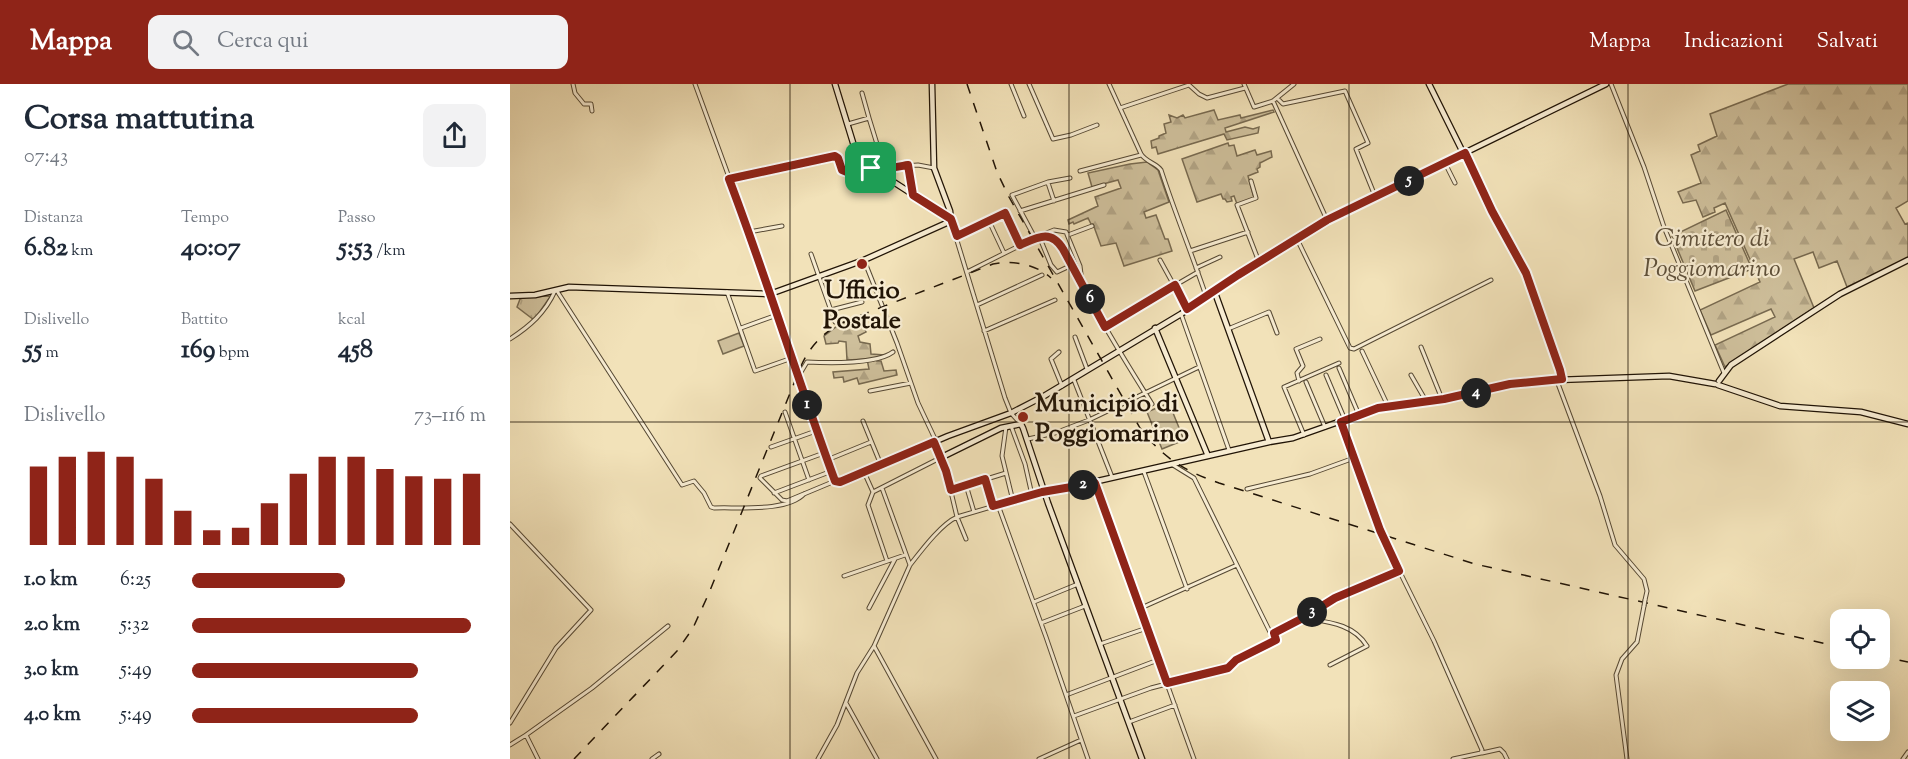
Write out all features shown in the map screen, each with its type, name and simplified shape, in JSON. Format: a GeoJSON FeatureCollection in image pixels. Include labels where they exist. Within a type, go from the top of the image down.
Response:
{"type":"FeatureCollection","features":[{"type":"Feature","properties":{"kind":"main road"},"geometry":{"type":"LineString","coordinates":[[835,84],[858,159],[950,219]]}},
{"type":"Feature","properties":{"kind":"main road"},"geometry":{"type":"LineString","coordinates":[[932,84],[934,168],[950,212],[950,219]]}},
{"type":"Feature","properties":{"kind":"main road"},"geometry":{"type":"LineString","coordinates":[[1430,84],[1492,211],[1523,266],[1558,364],[1559,380]]}},
{"type":"Feature","properties":{"kind":"main road"},"geometry":{"type":"LineString","coordinates":[[770,294],[824,453],[835,481],[840,482],[1011,412],[1074,380],[1327,220],[1608,84]]}},
{"type":"Feature","properties":{"kind":"main road"},"geometry":{"type":"LineString","coordinates":[[510,296],[535,295],[569,287],[770,294],[864,260],[950,219]]}},
{"type":"Feature","properties":{"kind":"main road"},"geometry":{"type":"LineString","coordinates":[[1717,384],[1731,365],[1840,294],[1908,260]]}},
{"type":"Feature","properties":{"kind":"main road"},"geometry":{"type":"LineString","coordinates":[[1214,290],[1269,442]]}},
{"type":"Feature","properties":{"kind":"main road"},"geometry":{"type":"LineString","coordinates":[[1155,328],[1208,456]]}},
{"type":"Feature","properties":{"kind":"main road"},"geometry":{"type":"LineString","coordinates":[[1045,493],[1304,435],[1388,406],[1442,399],[1510,384],[1559,380],[1669,376],[1717,384],[1780,406],[1861,412],[1908,424]]}},
{"type":"Feature","properties":{"kind":"main road"},"geometry":{"type":"LineString","coordinates":[[935,442],[940,458],[986,436],[1021,424],[1142,759]]}},
{"type":"Feature","properties":{"kind":"street"},"geometry":{"type":"LineString","coordinates":[[573,84],[576,96],[584,104],[591,104],[592,111]]}},
{"type":"Feature","properties":{"kind":"street"},"geometry":{"type":"LineString","coordinates":[[695,84],[770,294]]}},
{"type":"Feature","properties":{"kind":"street"},"geometry":{"type":"LineString","coordinates":[[1011,84],[1024,116]]}},
{"type":"Feature","properties":{"kind":"street"},"geometry":{"type":"LineString","coordinates":[[1029,84],[1053,138],[1071,135],[1097,125]]}},
{"type":"Feature","properties":{"kind":"street"},"geometry":{"type":"LineString","coordinates":[[1109,84],[1141,155],[1159,166],[1161,170],[1177,221],[1206,296]]}},
{"type":"Feature","properties":{"kind":"street"},"geometry":{"type":"LineString","coordinates":[[1120,108],[1189,86],[1207,98],[1244,86],[1254,107],[1273,101],[1294,84]]}},
{"type":"Feature","properties":{"kind":"street"},"geometry":{"type":"LineString","coordinates":[[1608,84],[1644,167],[1664,227],[1724,374]]}},
{"type":"Feature","properties":{"kind":"street"},"geometry":{"type":"LineString","coordinates":[[1277,98],[1283,104],[1345,91],[1368,143],[1356,149],[1376,197]]}},
{"type":"Feature","properties":{"kind":"street"},"geometry":{"type":"LineString","coordinates":[[862,93],[878,144]]}},
{"type":"Feature","properties":{"kind":"street"},"geometry":{"type":"LineString","coordinates":[[1273,101],[1327,220]]}},
{"type":"Feature","properties":{"kind":"street"},"geometry":{"type":"LineString","coordinates":[[847,125],[869,118]]}},
{"type":"Feature","properties":{"kind":"street"},"geometry":{"type":"LineString","coordinates":[[1080,171],[1141,155]]}},
{"type":"Feature","properties":{"kind":"street"},"geometry":{"type":"LineString","coordinates":[[729,179],[835,156],[844,172],[869,167],[908,165],[934,168]]}},
{"type":"Feature","properties":{"kind":"street"},"geometry":{"type":"LineString","coordinates":[[1444,163],[1455,183]]}},
{"type":"Feature","properties":{"kind":"street"},"geometry":{"type":"LineString","coordinates":[[908,165],[913,195]]}},
{"type":"Feature","properties":{"kind":"street"},"geometry":{"type":"LineString","coordinates":[[1071,178],[1048,182],[1012,195],[1057,272],[1072,265]]}},
{"type":"Feature","properties":{"kind":"street"},"geometry":{"type":"LineString","coordinates":[[1251,181],[1256,198],[1237,205],[1259,262]]}},
{"type":"Feature","properties":{"kind":"street"},"geometry":{"type":"LineString","coordinates":[[1048,182],[1054,201]]}},
{"type":"Feature","properties":{"kind":"street"},"geometry":{"type":"LineString","coordinates":[[1020,211],[1104,185]]}},
{"type":"Feature","properties":{"kind":"street"},"geometry":{"type":"LineString","coordinates":[[957,236],[1005,213],[1020,245]]}},
{"type":"Feature","properties":{"kind":"street"},"geometry":{"type":"LineString","coordinates":[[950,219],[1011,412],[1021,424]]}},
{"type":"Feature","properties":{"kind":"street"},"geometry":{"type":"LineString","coordinates":[[989,221],[1004,253]]}},
{"type":"Feature","properties":{"kind":"street"},"geometry":{"type":"LineString","coordinates":[[749,232],[782,225]]}},
{"type":"Feature","properties":{"kind":"street"},"geometry":{"type":"LineString","coordinates":[[1068,236],[1092,226]]}},
{"type":"Feature","properties":{"kind":"street"},"geometry":{"type":"LineString","coordinates":[[967,272],[1037,237],[1059,229],[1065,230],[1068,236],[1080,266],[1082,284]]}},
{"type":"Feature","properties":{"kind":"street"},"geometry":{"type":"LineString","coordinates":[[1190,251],[1248,232]]}},
{"type":"Feature","properties":{"kind":"street"},"geometry":{"type":"LineString","coordinates":[[1037,237],[1050,237],[1059,242],[1119,352],[1152,404]]}},
{"type":"Feature","properties":{"kind":"street"},"geometry":{"type":"LineString","coordinates":[[1297,239],[1350,348],[1354,349],[1491,280]]}},
{"type":"Feature","properties":{"kind":"street"},"geometry":{"type":"LineString","coordinates":[[811,254],[835,322]]}},
{"type":"Feature","properties":{"kind":"street"},"geometry":{"type":"LineString","coordinates":[[1105,327],[1221,257]]}},
{"type":"Feature","properties":{"kind":"street"},"geometry":{"type":"LineString","coordinates":[[864,260],[935,442]]}},
{"type":"Feature","properties":{"kind":"street"},"geometry":{"type":"LineString","coordinates":[[1160,260],[1187,309]]}},
{"type":"Feature","properties":{"kind":"street"},"geometry":{"type":"LineString","coordinates":[[977,305],[1042,275]]}},
{"type":"Feature","properties":{"kind":"street"},"geometry":{"type":"LineString","coordinates":[[510,339],[539,317],[556,291],[682,485],[694,481],[704,493],[711,507],[714,508],[784,505],[797,500],[804,494]]}},
{"type":"Feature","properties":{"kind":"street"},"geometry":{"type":"LineString","coordinates":[[727,292],[755,371],[792,358]]}},
{"type":"Feature","properties":{"kind":"street"},"geometry":{"type":"LineString","coordinates":[[984,332],[1055,300]]}},
{"type":"Feature","properties":{"kind":"street"},"geometry":{"type":"LineString","coordinates":[[831,310],[862,302]]}},
{"type":"Feature","properties":{"kind":"street"},"geometry":{"type":"LineString","coordinates":[[1228,329],[1269,312],[1277,333]]}},
{"type":"Feature","properties":{"kind":"street"},"geometry":{"type":"LineString","coordinates":[[1180,314],[1230,451]]}},
{"type":"Feature","properties":{"kind":"street"},"geometry":{"type":"LineString","coordinates":[[741,328],[777,315]]}},
{"type":"Feature","properties":{"kind":"street"},"geometry":{"type":"LineString","coordinates":[[1076,337],[1088,371]]}},
{"type":"Feature","properties":{"kind":"street"},"geometry":{"type":"LineString","coordinates":[[1299,381],[1297,373],[1303,366],[1296,349],[1320,339]]}},
{"type":"Feature","properties":{"kind":"street"},"geometry":{"type":"LineString","coordinates":[[1422,347],[1442,399]]}},
{"type":"Feature","properties":{"kind":"street"},"geometry":{"type":"LineString","coordinates":[[1362,351],[1388,406]]}},
{"type":"Feature","properties":{"kind":"street"},"geometry":{"type":"LineString","coordinates":[[798,377],[807,362],[832,363],[883,358],[893,352]]}},
{"type":"Feature","properties":{"kind":"street"},"geometry":{"type":"LineString","coordinates":[[1059,352],[1051,359],[1062,386]]}},
{"type":"Feature","properties":{"kind":"street"},"geometry":{"type":"LineString","coordinates":[[1304,435],[1301,423],[1284,387],[1339,366],[1359,415]]}},
{"type":"Feature","properties":{"kind":"street"},"geometry":{"type":"LineString","coordinates":[[1027,440],[1047,433],[1055,433],[1089,420],[1199,367]]}},
{"type":"Feature","properties":{"kind":"street"},"geometry":{"type":"LineString","coordinates":[[1326,375],[1384,540],[1442,659],[1482,750],[1481,753]]}},
{"type":"Feature","properties":{"kind":"street"},"geometry":{"type":"LineString","coordinates":[[1411,375],[1426,401]]}},
{"type":"Feature","properties":{"kind":"street"},"geometry":{"type":"LineString","coordinates":[[1074,380],[1113,478]]}},
{"type":"Feature","properties":{"kind":"street"},"geometry":{"type":"LineString","coordinates":[[1559,380],[1615,545],[1644,579],[1647,591],[1638,639],[1620,662],[1616,678],[1627,759]]}},
{"type":"Feature","properties":{"kind":"street"},"geometry":{"type":"LineString","coordinates":[[1306,382],[1325,427]]}},
{"type":"Feature","properties":{"kind":"street"},"geometry":{"type":"LineString","coordinates":[[870,391],[911,383]]}},
{"type":"Feature","properties":{"kind":"street"},"geometry":{"type":"LineString","coordinates":[[785,412],[809,480]]}},
{"type":"Feature","properties":{"kind":"street"},"geometry":{"type":"LineString","coordinates":[[863,421],[881,465]]}},
{"type":"Feature","properties":{"kind":"street"},"geometry":{"type":"LineString","coordinates":[[981,423],[986,436]]}},
{"type":"Feature","properties":{"kind":"street"},"geometry":{"type":"LineString","coordinates":[[1009,427],[1002,456],[1013,501]]}},
{"type":"Feature","properties":{"kind":"street"},"geometry":{"type":"LineString","coordinates":[[1009,427],[1025,464],[1032,495]]}},
{"type":"Feature","properties":{"kind":"street"},"geometry":{"type":"LineString","coordinates":[[771,447],[816,431]]}},
{"type":"Feature","properties":{"kind":"street"},"geometry":{"type":"LineString","coordinates":[[827,460],[871,442]]}},
{"type":"Feature","properties":{"kind":"street"},"geometry":{"type":"LineString","coordinates":[[824,453],[760,476],[760,478],[782,500],[787,501],[835,481]]}},
{"type":"Feature","properties":{"kind":"street"},"geometry":{"type":"LineString","coordinates":[[886,561],[868,505],[873,492],[940,458],[946,471],[957,517],[966,539]]}},
{"type":"Feature","properties":{"kind":"street"},"geometry":{"type":"LineString","coordinates":[[1247,489],[1310,474],[1354,458]]}},
{"type":"Feature","properties":{"kind":"street"},"geometry":{"type":"LineString","coordinates":[[1074,716],[1167,683],[1228,668],[1236,660],[1276,640],[1194,478],[1173,465]]}},
{"type":"Feature","properties":{"kind":"street"},"geometry":{"type":"LineString","coordinates":[[774,493],[832,471]]}},
{"type":"Feature","properties":{"kind":"street"},"geometry":{"type":"LineString","coordinates":[[864,472],[873,492]]}},
{"type":"Feature","properties":{"kind":"street"},"geometry":{"type":"LineString","coordinates":[[1144,472],[1187,589]]}},
{"type":"Feature","properties":{"kind":"street"},"geometry":{"type":"LineString","coordinates":[[951,490],[1006,473]]}},
{"type":"Feature","properties":{"kind":"street"},"geometry":{"type":"LineString","coordinates":[[985,479],[1034,602],[1088,759]]}},
{"type":"Feature","properties":{"kind":"street"},"geometry":{"type":"LineString","coordinates":[[1095,483],[1194,759]]}},
{"type":"Feature","properties":{"kind":"street"},"geometry":{"type":"LineString","coordinates":[[966,485],[974,512]]}},
{"type":"Feature","properties":{"kind":"street"},"geometry":{"type":"LineString","coordinates":[[882,488],[910,565]]}},
{"type":"Feature","properties":{"kind":"street"},"geometry":{"type":"LineString","coordinates":[[818,759],[837,725],[857,673],[874,646],[910,565],[954,518],[1045,493]]}},
{"type":"Feature","properties":{"kind":"street"},"geometry":{"type":"LineString","coordinates":[[510,524],[591,610],[556,648],[510,723]]}},
{"type":"Feature","properties":{"kind":"street"},"geometry":{"type":"LineString","coordinates":[[844,576],[905,555]]}},
{"type":"Feature","properties":{"kind":"street"},"geometry":{"type":"LineString","coordinates":[[869,608],[895,558]]}},
{"type":"Feature","properties":{"kind":"street"},"geometry":{"type":"LineString","coordinates":[[1140,609],[1237,565]]}},
{"type":"Feature","properties":{"kind":"street"},"geometry":{"type":"LineString","coordinates":[[1274,633],[1335,598],[1399,571]]}},
{"type":"Feature","properties":{"kind":"street"},"geometry":{"type":"LineString","coordinates":[[1034,602],[1078,584]]}},
{"type":"Feature","properties":{"kind":"street"},"geometry":{"type":"LineString","coordinates":[[1041,623],[1086,605]]}},
{"type":"Feature","properties":{"kind":"street"},"geometry":{"type":"LineString","coordinates":[[1303,618],[1354,631],[1367,646],[1330,665]]}},
{"type":"Feature","properties":{"kind":"street"},"geometry":{"type":"LineString","coordinates":[[510,745],[592,688],[668,626]]}},
{"type":"Feature","properties":{"kind":"street"},"geometry":{"type":"LineString","coordinates":[[1100,644],[1147,628]]}},
{"type":"Feature","properties":{"kind":"street"},"geometry":{"type":"LineString","coordinates":[[874,646],[936,759]]}},
{"type":"Feature","properties":{"kind":"street"},"geometry":{"type":"LineString","coordinates":[[1066,694],[1158,660]]}},
{"type":"Feature","properties":{"kind":"street"},"geometry":{"type":"LineString","coordinates":[[846,702],[877,759]]}},
{"type":"Feature","properties":{"kind":"street"},"geometry":{"type":"LineString","coordinates":[[1129,722],[1175,705]]}},
{"type":"Feature","properties":{"kind":"street"},"geometry":{"type":"LineString","coordinates":[[526,735],[538,759]]}},
{"type":"Feature","properties":{"kind":"street"},"geometry":{"type":"LineString","coordinates":[[1039,759],[1082,740]]}},
{"type":"Feature","properties":{"kind":"street"},"geometry":{"type":"LineString","coordinates":[[1453,759],[1500,749],[1507,759]]}},
{"type":"Feature","properties":{"kind":"street"},"geometry":{"type":"LineString","coordinates":[[1903,759],[1908,752]]}},
{"type":"Feature","properties":{"kind":"street"},"geometry":{"type":"LineString","coordinates":[[652,759],[659,754]]}},
{"type":"Feature","properties":{"kind":"green space"},"geometry":{"type":"Polygon","coordinates":[[[1788,84],[1908,84],[1908,201],[1896,208],[1905,224],[1908,223],[1908,258],[1847,287],[1837,261],[1819,268],[1813,252],[1794,259],[1814,308],[1725,367],[1715,345],[1775,317],[1771,309],[1711,335],[1700,310],[1760,282],[1725,203],[1714,208],[1715,212],[1703,217],[1696,200],[1683,203],[1678,192],[1701,183],[1691,155],[1700,151],[1698,145],[1717,136],[1710,114],[1788,84]]]}},
{"type":"Feature","properties":{"kind":"green space"},"geometry":{"type":"Polygon","coordinates":[[[1214,110],[1218,120],[1240,115],[1241,118],[1273,110],[1274,112],[1225,128],[1226,132],[1245,127],[1253,129],[1259,127],[1258,133],[1227,140],[1224,134],[1158,154],[1156,147],[1152,148],[1151,141],[1166,133],[1164,124],[1171,122],[1169,115],[1177,118],[1183,115],[1185,118],[1214,110]]]}},
{"type":"Feature","properties":{"kind":"green space"},"geometry":{"type":"Polygon","coordinates":[[[1228,143],[1229,146],[1234,145],[1237,156],[1255,150],[1257,155],[1271,151],[1272,157],[1260,163],[1258,172],[1248,176],[1254,198],[1237,204],[1234,196],[1231,197],[1232,201],[1227,202],[1221,194],[1197,202],[1182,159],[1228,143]]]}},
{"type":"Feature","properties":{"kind":"green space"},"geometry":{"type":"Polygon","coordinates":[[[1147,162],[1158,170],[1169,202],[1144,212],[1146,218],[1156,215],[1172,251],[1124,266],[1116,243],[1101,246],[1093,224],[1088,218],[1074,224],[1073,222],[1069,224],[1068,220],[1098,206],[1095,197],[1121,188],[1118,180],[1092,187],[1088,173],[1147,162]]]}},
{"type":"Feature","properties":{"kind":"green space","name":"Cimitero di Poggiomarino"},"geometry":{"type":"Polygon","coordinates":[[[1726,210],[1752,269],[1695,291],[1672,236],[1726,210]]]}},
{"type":"Feature","properties":{"kind":"green space"},"geometry":{"type":"Polygon","coordinates":[[[550,297],[534,320],[517,307],[520,299],[550,297]]]}},
{"type":"Feature","properties":{"kind":"green space"},"geometry":{"type":"Polygon","coordinates":[[[859,317],[866,332],[858,336],[860,342],[870,344],[871,354],[885,355],[877,361],[881,361],[884,371],[896,370],[897,375],[859,384],[857,378],[844,382],[843,377],[834,378],[833,372],[869,369],[867,359],[847,360],[846,342],[826,344],[824,336],[840,324],[859,317]]]}},
{"type":"Feature","properties":{"kind":"green space"},"geometry":{"type":"Polygon","coordinates":[[[739,333],[744,346],[723,354],[718,341],[739,333]]]}},
{"type":"Feature","properties":{"kind":"green space"},"geometry":{"type":"Polygon","coordinates":[[[1169,403],[1184,440],[1162,449],[1147,412],[1169,403]]]}},
{"type":"Feature","properties":{"kind":"railway"},"geometry":{"type":"LineString","coordinates":[[967,84],[997,172],[1009,197],[1140,428],[1165,455],[1184,468],[1219,483],[1475,564],[1830,645]]}},
{"type":"Feature","properties":{"kind":"railway"},"geometry":{"type":"LineString","coordinates":[[574,759],[677,651],[693,628],[801,366],[819,339],[846,321],[993,264],[1024,264],[1038,269],[1051,278]]}},
{"type":"Feature","properties":{"kind":"railway"},"geometry":{"type":"LineString","coordinates":[[1890,658],[1908,662]]}},
{"type":"Feature","properties":{"kind":"place","name":"Ufficio Postale"},"geometry":{"type":"Point","coordinates":[862,264]}},
{"type":"Feature","properties":{"kind":"place","name":"Municipio di Poggiomarino"},"geometry":{"type":"Point","coordinates":[1023,417]}},
{"type":"Feature","properties":{"kind":"route"},"geometry":{"type":"LineString","coordinates":[[1465,153],[1492,211],[1520,259],[1562,379],[1529,381],[1444,399],[1378,408],[1341,422],[1380,530],[1399,571],[1335,598],[1274,633],[1276,640],[1236,660],[1228,668],[1167,683],[1095,483],[1042,492],[993,506],[985,479],[951,490],[934,442],[840,482],[835,481],[729,179],[835,156],[844,172],[863,170],[867,165],[871,168],[908,165],[913,195],[951,219],[957,236],[1005,213],[1020,245],[1039,236],[1055,239],[1063,249],[1105,327],[1175,285],[1187,309],[1327,220],[1465,153]]}}]}
